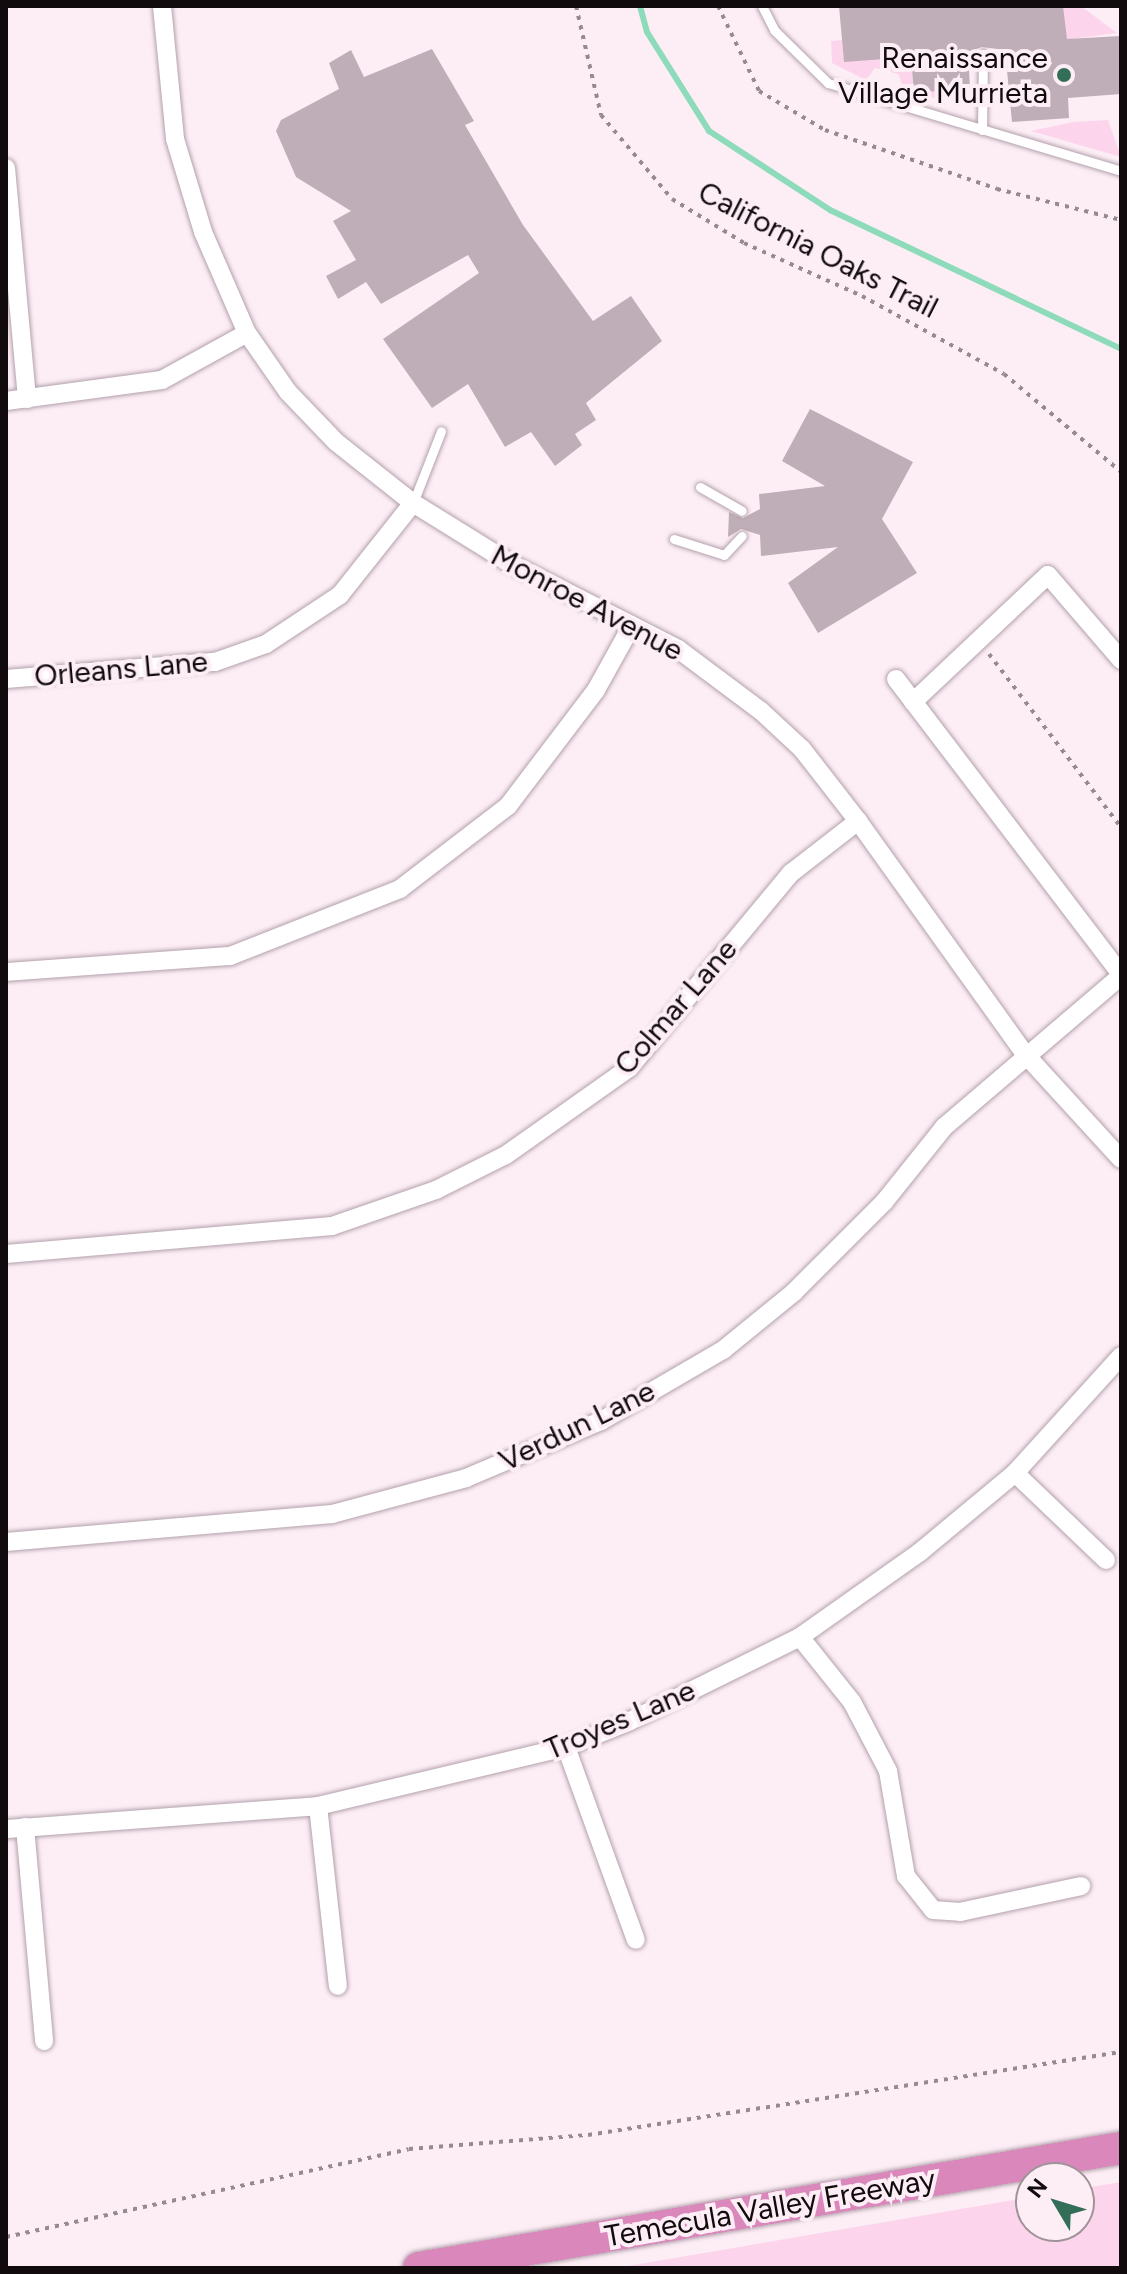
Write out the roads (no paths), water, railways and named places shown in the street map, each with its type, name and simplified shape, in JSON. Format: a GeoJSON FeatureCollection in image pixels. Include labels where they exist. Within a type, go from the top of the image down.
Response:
{"type":"FeatureCollection","features":[{"type":"Feature","properties":{"kind":"highway","name":"Temecula Valley Freeway"},"geometry":{"type":"LineString","coordinates":[[419,2268],[1121,2148]]}},
{"type":"Feature","properties":{"kind":"street","name":"Monroe Avenue"},"geometry":{"type":"LineString","coordinates":[[162,6],[175,139],[203,232],[247,333],[336,442],[413,503],[632,625],[761,711],[802,749],[858,821],[1025,1054],[1121,1159]]}},
{"type":"Feature","properties":{"kind":"street"},"geometry":{"type":"LineString","coordinates":[[6,168],[27,399]]}},
{"type":"Feature","properties":{"kind":"street"},"geometry":{"type":"LineString","coordinates":[[6,401],[162,380],[247,333]]}},
{"type":"Feature","properties":{"kind":"street","name":"Orleans Lane"},"geometry":{"type":"LineString","coordinates":[[6,679],[215,662],[266,644],[340,595],[413,503]]}},
{"type":"Feature","properties":{"kind":"street"},"geometry":{"type":"LineString","coordinates":[[913,702],[1048,575],[1121,660]]}},
{"type":"Feature","properties":{"kind":"street"},"geometry":{"type":"LineString","coordinates":[[6,972],[230,956],[400,889],[508,806],[596,690],[632,625]]}},
{"type":"Feature","properties":{"kind":"street"},"geometry":{"type":"LineString","coordinates":[[896,679],[1121,975]]}},
{"type":"Feature","properties":{"kind":"street","name":"Colmar Lane"},"geometry":{"type":"LineString","coordinates":[[6,1254],[332,1226],[436,1190],[506,1155],[629,1068],[791,873],[858,821]]}},
{"type":"Feature","properties":{"kind":"street","name":"Verdun Lane"},"geometry":{"type":"LineString","coordinates":[[6,1542],[332,1514],[466,1478],[601,1421],[723,1350],[794,1292],[884,1202],[944,1127],[1025,1054],[1121,975]]}},
{"type":"Feature","properties":{"kind":"street","name":"Troyes Lane"},"geometry":{"type":"LineString","coordinates":[[16,1828],[318,1806],[566,1747],[800,1637],[1015,1473],[1121,1356]]}},
{"type":"Feature","properties":{"kind":"street"},"geometry":{"type":"LineString","coordinates":[[1015,1473],[1106,1560]]}},
{"type":"Feature","properties":{"kind":"street"},"geometry":{"type":"LineString","coordinates":[[800,1637],[852,1702],[888,1771],[906,1876],[933,1910],[960,1912],[1081,1886]]}},
{"type":"Feature","properties":{"kind":"street"},"geometry":{"type":"LineString","coordinates":[[566,1747],[636,1940]]}},
{"type":"Feature","properties":{"kind":"street"},"geometry":{"type":"LineString","coordinates":[[318,1806],[338,1986]]}},
{"type":"Feature","properties":{"kind":"street"},"geometry":{"type":"LineString","coordinates":[[16,1828],[44,2041]]}},
{"type":"Feature","properties":{"kind":"lane"},"geometry":{"type":"LineString","coordinates":[[762,6],[774,30],[828,83],[1121,171]]}},
{"type":"Feature","properties":{"kind":"lane"},"geometry":{"type":"LineString","coordinates":[[982,130],[983,54]]}},
{"type":"Feature","properties":{"kind":"lane"},"geometry":{"type":"LineString","coordinates":[[413,503],[441,431]]}},
{"type":"Feature","properties":{"kind":"lane"},"geometry":{"type":"LineString","coordinates":[[700,487],[742,511]]}},
{"type":"Feature","properties":{"kind":"lane"},"geometry":{"type":"LineString","coordinates":[[674,539],[724,555],[742,536]]}},
{"type":"Feature","properties":{"kind":"waterway"},"geometry":{"type":"LineString","coordinates":[[640,6],[647,32],[709,131],[830,210],[1121,349]]}},
{"type":"Feature","properties":{"kind":"place","name":"Renaissance Village Murrieta"},"geometry":{"type":"Point","coordinates":[1064,75]}}]}
